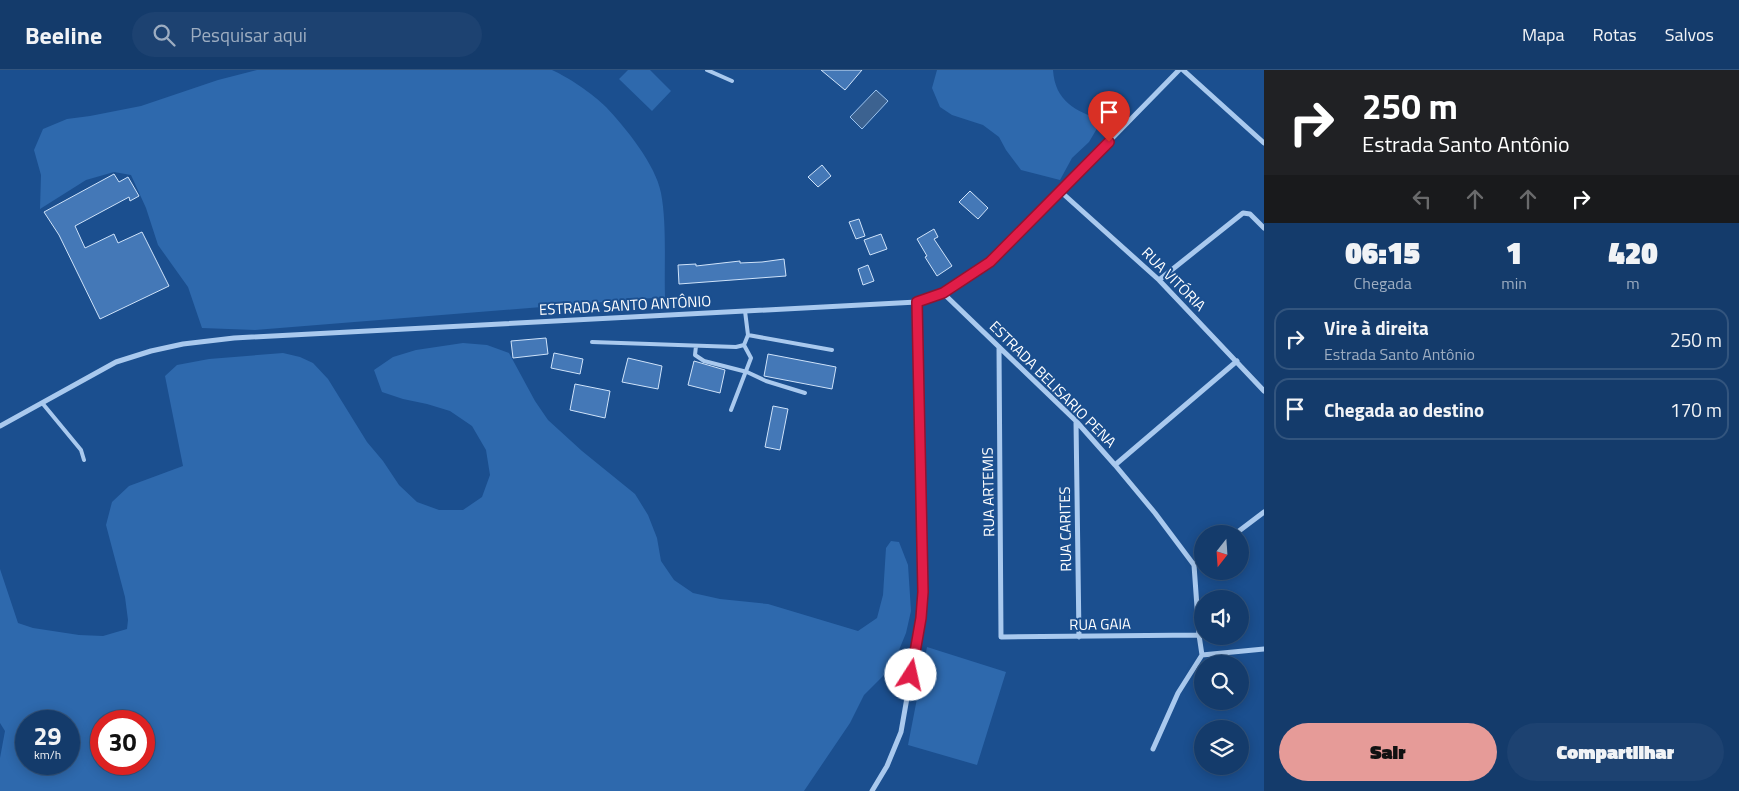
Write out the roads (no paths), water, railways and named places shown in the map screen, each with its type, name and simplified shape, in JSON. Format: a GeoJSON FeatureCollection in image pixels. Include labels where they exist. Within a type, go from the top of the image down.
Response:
{"type":"FeatureCollection","features":[{"type":"Feature","properties":{"kind":"street","name":"ESTRADA SANTO ANTÔNIO"},"geometry":{"type":"LineString","coordinates":[[0,426],[43,404],[116,362],[151,351],[183,344],[234,338],[917,302],[943,293],[990,262],[1179,70]]}},
{"type":"Feature","properties":{"kind":"street"},"geometry":{"type":"LineString","coordinates":[[1183,70],[1264,143]]}},
{"type":"Feature","properties":{"kind":"street","name":"RUA VITÓRIA"},"geometry":{"type":"LineString","coordinates":[[1060,191],[1160,280],[1264,391]]}},
{"type":"Feature","properties":{"kind":"street"},"geometry":{"type":"LineString","coordinates":[[1160,280],[1243,213],[1250,214],[1264,228]]}},
{"type":"Feature","properties":{"kind":"street","name":"ESTRADA BELISARIO PENA"},"geometry":{"type":"LineString","coordinates":[[943,293],[1076,421],[1116,465],[1194,565]]}},
{"type":"Feature","properties":{"kind":"street"},"geometry":{"type":"LineString","coordinates":[[872,791],[887,766],[900,732],[921,618],[923,592],[917,302]]}},
{"type":"Feature","properties":{"kind":"street","name":"RUA ARTEMIS"},"geometry":{"type":"LineString","coordinates":[[999,347],[1001,637]]}},
{"type":"Feature","properties":{"kind":"street"},"geometry":{"type":"LineString","coordinates":[[1116,465],[1237,361]]}},
{"type":"Feature","properties":{"kind":"street","name":"RUA CARITES"},"geometry":{"type":"LineString","coordinates":[[1076,421],[1079,637]]}},
{"type":"Feature","properties":{"kind":"street"},"geometry":{"type":"LineString","coordinates":[[1247,525],[1264,512]]}},
{"type":"Feature","properties":{"kind":"street","name":"RUA GAIA"},"geometry":{"type":"LineString","coordinates":[[1001,637],[1194,635]]}},
{"type":"Feature","properties":{"kind":"street"},"geometry":{"type":"LineString","coordinates":[[1200,645],[1202,655],[1264,649]]}},
{"type":"Feature","properties":{"kind":"street"},"geometry":{"type":"LineString","coordinates":[[1153,749],[1178,693],[1194,668]]}},
{"type":"Feature","properties":{"kind":"lane"},"geometry":{"type":"LineString","coordinates":[[707,70],[732,81]]}},
{"type":"Feature","properties":{"kind":"lane"},"geometry":{"type":"LineString","coordinates":[[592,342],[736,347],[744,344],[748,335],[745,312]]}},
{"type":"Feature","properties":{"kind":"lane"},"geometry":{"type":"LineString","coordinates":[[748,335],[832,350]]}},
{"type":"Feature","properties":{"kind":"lane"},"geometry":{"type":"LineString","coordinates":[[731,410],[751,358],[744,344]]}},
{"type":"Feature","properties":{"kind":"lane"},"geometry":{"type":"LineString","coordinates":[[696,346],[695,355],[697,357],[747,372],[766,382],[805,393]]}},
{"type":"Feature","properties":{"kind":"lane"},"geometry":{"type":"LineString","coordinates":[[43,404],[82,450],[84,460]]}}]}
